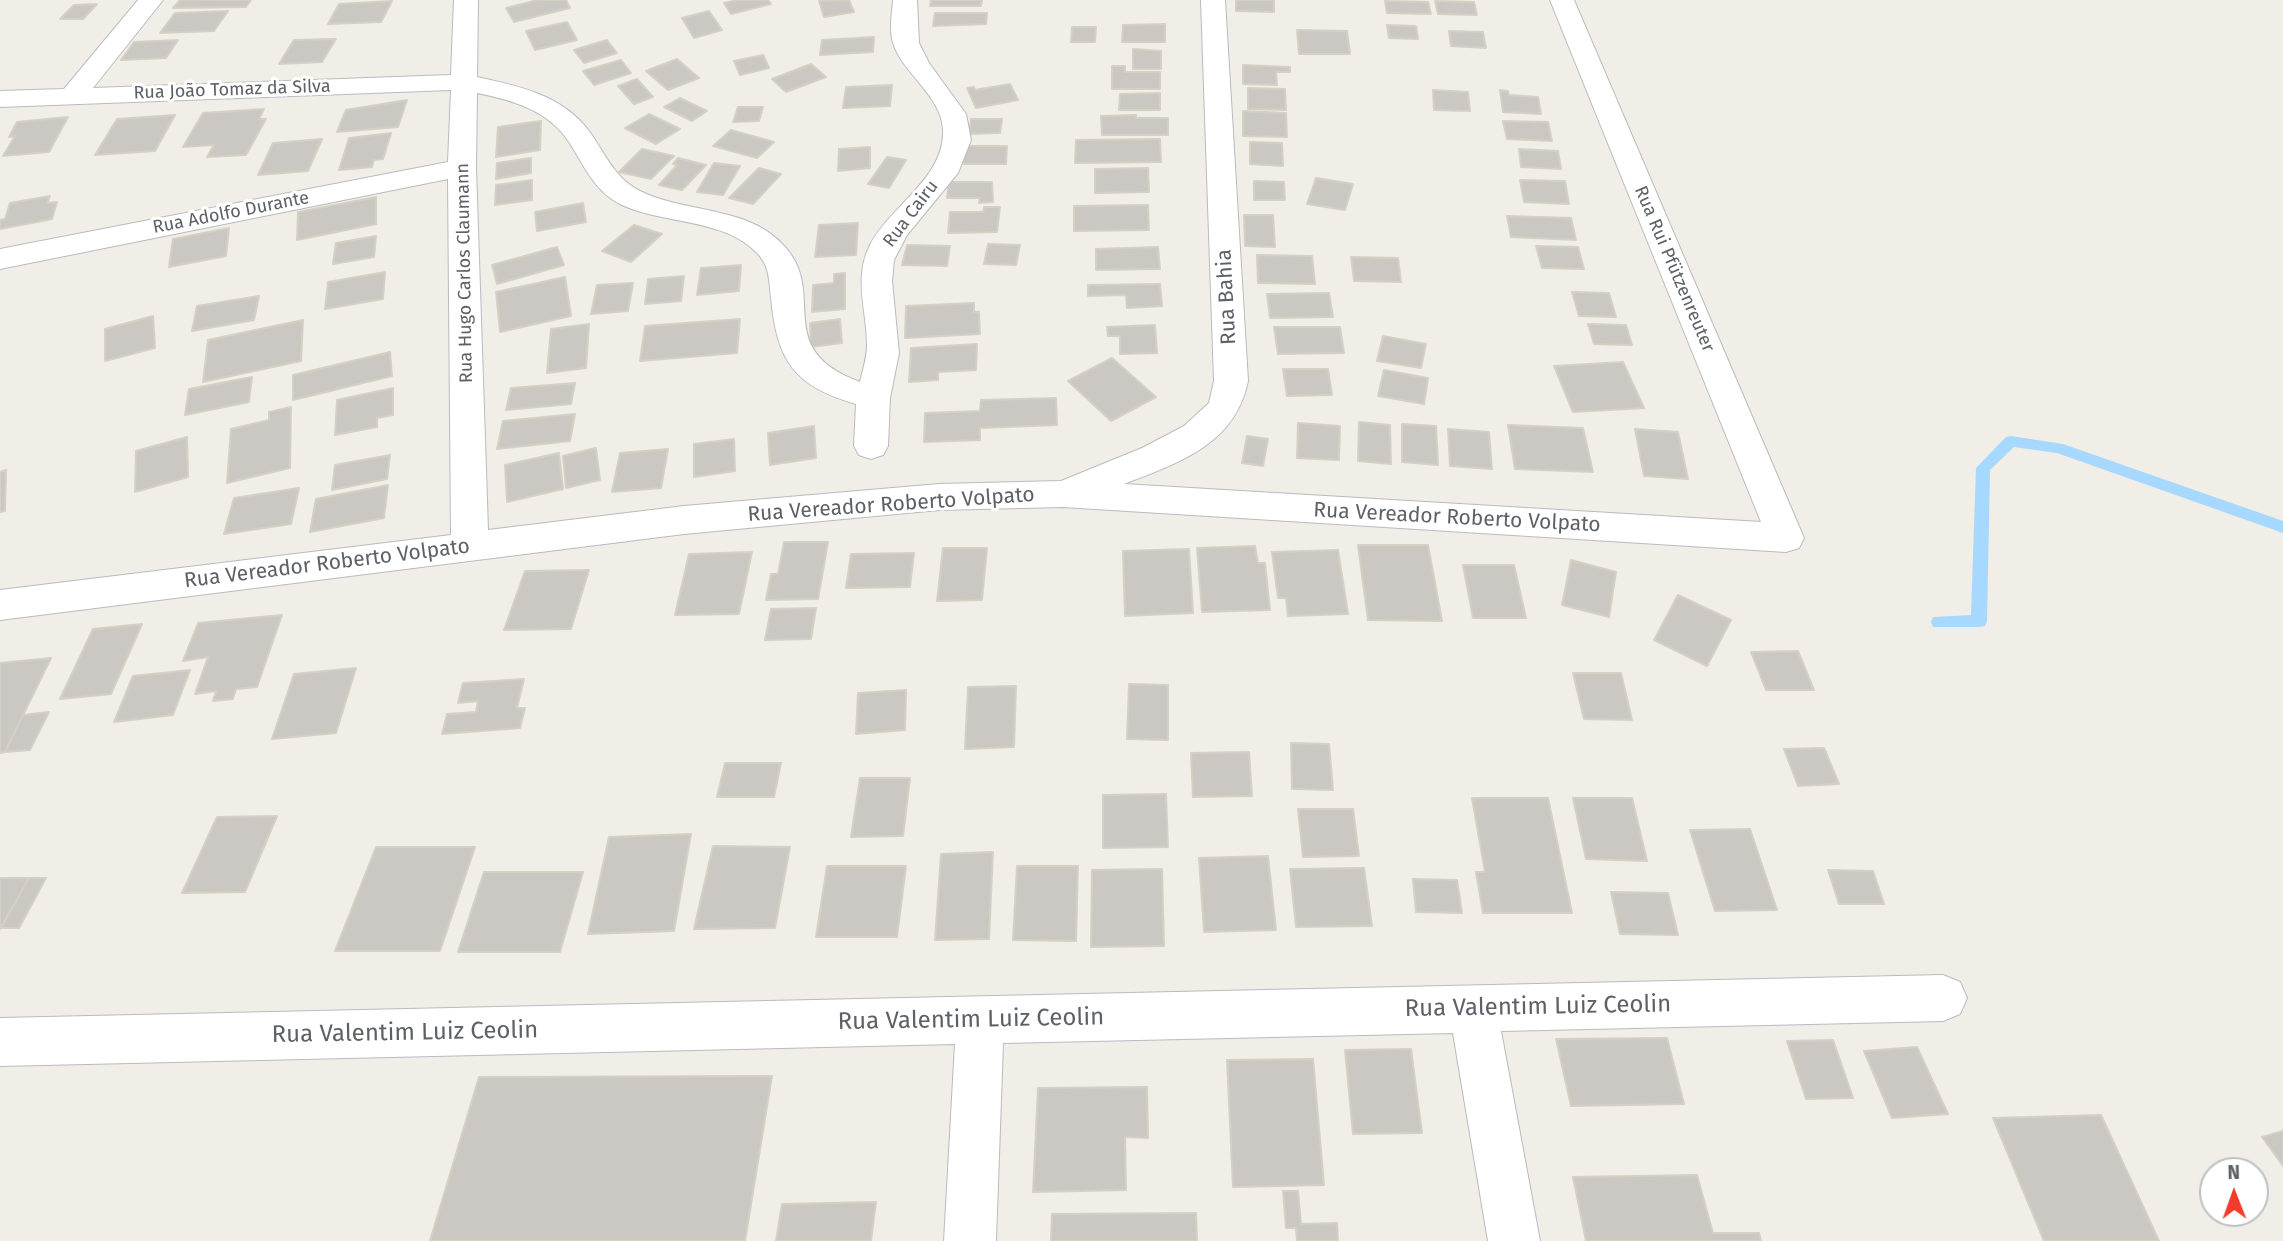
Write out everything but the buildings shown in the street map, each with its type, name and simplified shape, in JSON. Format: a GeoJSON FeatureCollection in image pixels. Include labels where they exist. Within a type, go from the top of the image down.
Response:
{"type":"FeatureCollection","features":[{"type":"Feature","properties":{"kind":"street"},"geometry":{"type":"LineString","coordinates":[[72,96],[151,0]]}},
{"type":"Feature","properties":{"kind":"street","name":"Rua Hugo Carlos Claumann"},"geometry":{"type":"LineString","coordinates":[[466,0],[462,168],[470,546]]}},
{"type":"Feature","properties":{"kind":"street","name":"Rua Cairu"},"geometry":{"type":"LineString","coordinates":[[871,446],[873,397],[883,347],[877,277],[879,261],[888,241],[938,180],[949,161],[957,135],[952,111],[912,56],[906,42],[905,0]]}},
{"type":"Feature","properties":{"kind":"street","name":"Rua Bahia"},"geometry":{"type":"LineString","coordinates":[[1063,494],[1173,447],[1206,429],[1225,406],[1231,381],[1213,0]]}},
{"type":"Feature","properties":{"kind":"street","name":"Rua Rui Pfützenreuter"},"geometry":{"type":"LineString","coordinates":[[1562,0],[1786,538]]}},
{"type":"Feature","properties":{"kind":"street","name":"Rua João Tomaz da Silva"},"geometry":{"type":"LineString","coordinates":[[0,99],[464,82],[512,92],[553,110],[579,137],[601,176],[631,198],[746,232],[765,243],[778,257],[784,275],[790,336],[799,358],[816,376],[840,388],[873,397]]}},
{"type":"Feature","properties":{"kind":"street","name":"Rua Adolfo Durante"},"geometry":{"type":"LineString","coordinates":[[0,259],[462,168]]}},
{"type":"Feature","properties":{"kind":"street","name":"Rua Vereador Roberto Volpato"},"geometry":{"type":"LineString","coordinates":[[0,605],[470,546],[868,502],[1063,494],[1786,538]]}},
{"type":"Feature","properties":{"kind":"street","name":"Rua Valentim Luiz Ceolin"},"geometry":{"type":"LineString","coordinates":[[0,1042],[1943,998]]}},
{"type":"Feature","properties":{"kind":"street"},"geometry":{"type":"LineString","coordinates":[[1473,1008],[1514,1241]]}},
{"type":"Feature","properties":{"kind":"street"},"geometry":{"type":"LineString","coordinates":[[970,1241],[980,1020]]}},
{"type":"Feature","properties":{"kind":"waterway"},"geometry":{"type":"LineString","coordinates":[[1939,622],[1979,621],[1983,468],[2011,441],[2058,448],[2283,527]]}}]}
